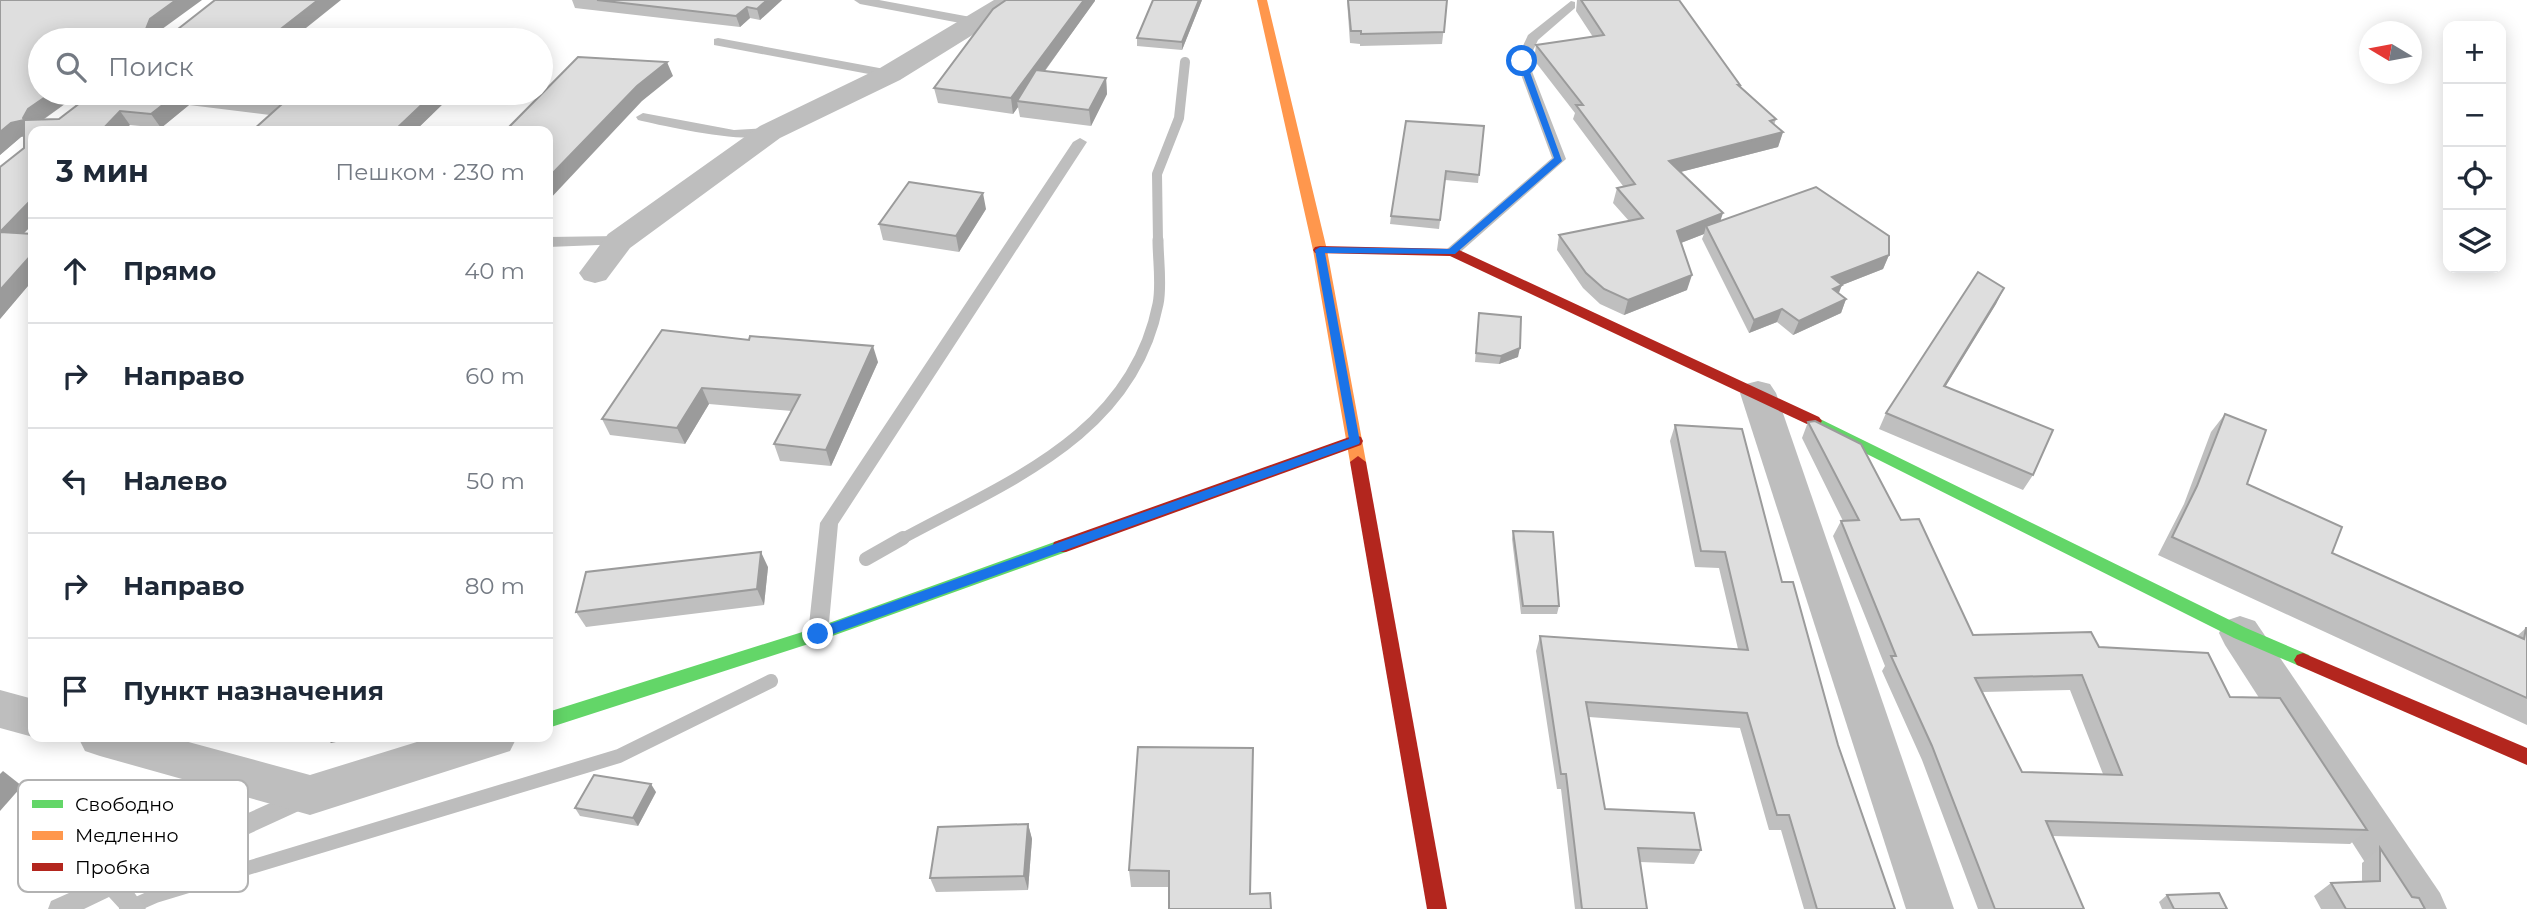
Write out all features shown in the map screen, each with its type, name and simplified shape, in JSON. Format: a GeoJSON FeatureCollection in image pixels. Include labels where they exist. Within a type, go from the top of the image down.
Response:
{"type":"FeatureCollection","features":[{"type":"Feature","properties":{"kind":"street"},"geometry":{"type":"LineString","coordinates":[[595,273],[619,242],[770,132],[890,74],[1012,0]]}},
{"type":"Feature","properties":{"kind":"street"},"geometry":{"type":"LineString","coordinates":[[1262,0],[1320,250],[1437,909]]}},
{"type":"Feature","properties":{"kind":"street"},"geometry":{"type":"LineString","coordinates":[[1320,250],[1452,252],[1758,393],[2240,633],[2527,757]]}},
{"type":"Feature","properties":{"kind":"street"},"geometry":{"type":"LineString","coordinates":[[1758,393],[1930,909]]}},
{"type":"Feature","properties":{"kind":"street"},"geometry":{"type":"LineString","coordinates":[[553,718],[818,634],[1355,442]]}},
{"type":"Feature","properties":{"kind":"street"},"geometry":{"type":"LineString","coordinates":[[2240,633],[2423,909]]}},
{"type":"Feature","properties":{"kind":"street"},"geometry":{"type":"LineString","coordinates":[[0,709],[28,717]]}},
{"type":"Feature","properties":{"kind":"street"},"geometry":{"type":"LineString","coordinates":[[118,742],[310,795],[479,742]]}},
{"type":"Feature","properties":{"kind":"lane"},"geometry":{"type":"LineString","coordinates":[[860,0],[976,22]]}},
{"type":"Feature","properties":{"kind":"lane"},"geometry":{"type":"LineString","coordinates":[[1452,252],[1559,159],[1522,61],[1532,38],[1571,5]]}},
{"type":"Feature","properties":{"kind":"lane"},"geometry":{"type":"LineString","coordinates":[[718,42],[890,74]]}},
{"type":"Feature","properties":{"kind":"lane"},"geometry":{"type":"LineString","coordinates":[[643,117],[734,134],[770,132]]}},
{"type":"Feature","properties":{"kind":"lane"},"geometry":{"type":"LineString","coordinates":[[818,634],[829,523],[1080,142]]}},
{"type":"Feature","properties":{"kind":"lane"},"geometry":{"type":"LineString","coordinates":[[553,242],[619,242]]}},
{"type":"Feature","properties":{"kind":"lane"},"geometry":{"type":"LineString","coordinates":[[248,829],[310,795]]}},
{"type":"Feature","properties":{"kind":"lane"},"geometry":{"type":"LineString","coordinates":[[59,909],[124,897]]}},
{"type":"Feature","properties":{"kind":"building"},"geometry":{"type":"Polygon","coordinates":[[[0,0],[176,0],[150,19],[146,28],[28,28],[28,105],[34,105],[28,109],[23,118],[25,120],[59,119],[77,105],[163,105],[151,114],[120,111],[106,126],[28,126],[28,203],[0,232],[0,167],[24,148],[24,120],[11,123],[0,132],[0,0]]]}},
{"type":"Feature","properties":{"kind":"building"},"geometry":{"type":"Polygon","coordinates":[[[215,0],[318,0],[282,28],[179,28],[215,0]]]}},
{"type":"Feature","properties":{"kind":"building"},"geometry":{"type":"Polygon","coordinates":[[[597,0],[767,0],[757,9],[747,7],[736,16],[597,0]]]}},
{"type":"Feature","properties":{"kind":"building"},"geometry":{"type":"Polygon","coordinates":[[[1006,0],[1084,0],[1011,98],[934,88],[993,9],[1006,0]]]}},
{"type":"Feature","properties":{"kind":"building"},"geometry":{"type":"Polygon","coordinates":[[[1153,0],[1199,0],[1182,42],[1137,38],[1153,0]]]}},
{"type":"Feature","properties":{"kind":"building"},"geometry":{"type":"Polygon","coordinates":[[[1348,0],[1447,0],[1444,32],[1361,34],[1361,31],[1351,31],[1348,0]]]}},
{"type":"Feature","properties":{"kind":"building"},"geometry":{"type":"Polygon","coordinates":[[[1581,0],[1679,0],[1738,85],[1776,119],[1770,121],[1783,132],[1669,161],[1723,213],[1677,231],[1692,275],[1628,300],[1604,289],[1586,273],[1559,235],[1643,218],[1617,188],[1635,184],[1576,105],[1583,105],[1536,45],[1604,35],[1581,0]]]}},
{"type":"Feature","properties":{"kind":"building"},"geometry":{"type":"Polygon","coordinates":[[[578,57],[667,62],[637,86],[553,173],[553,126],[510,126],[531,105],[553,105],[553,82],[578,57]]]}},
{"type":"Feature","properties":{"kind":"building"},"geometry":{"type":"Polygon","coordinates":[[[1036,70],[1106,78],[1089,110],[1017,101],[1036,70]]]}},
{"type":"Feature","properties":{"kind":"building"},"geometry":{"type":"Polygon","coordinates":[[[281,105],[421,105],[399,126],[258,126],[281,105]]]}},
{"type":"Feature","properties":{"kind":"building"},"geometry":{"type":"Polygon","coordinates":[[[1406,121],[1484,126],[1479,175],[1446,171],[1440,220],[1391,216],[1406,121]]]}},
{"type":"Feature","properties":{"kind":"building"},"geometry":{"type":"Polygon","coordinates":[[[909,182],[983,193],[956,236],[879,224],[909,182]]]}},
{"type":"Feature","properties":{"kind":"building"},"geometry":{"type":"Polygon","coordinates":[[[1816,187],[1889,236],[1889,255],[1832,277],[1842,285],[1833,289],[1846,299],[1799,321],[1782,309],[1754,320],[1706,226],[1816,187]]]}},
{"type":"Feature","properties":{"kind":"building"},"geometry":{"type":"Polygon","coordinates":[[[0,232],[28,234],[28,259],[0,290],[0,232]]]}},
{"type":"Feature","properties":{"kind":"building"},"geometry":{"type":"Polygon","coordinates":[[[1978,272],[2004,288],[1944,386],[2053,430],[2033,475],[1886,413],[1978,272]]]}},
{"type":"Feature","properties":{"kind":"building"},"geometry":{"type":"Polygon","coordinates":[[[1479,313],[1521,317],[1520,348],[1501,356],[1476,353],[1479,313]]]}},
{"type":"Feature","properties":{"kind":"building"},"geometry":{"type":"Polygon","coordinates":[[[662,330],[749,340],[750,336],[873,346],[826,450],[774,444],[800,395],[702,388],[677,428],[602,419],[662,330]]]}},
{"type":"Feature","properties":{"kind":"building"},"geometry":{"type":"Polygon","coordinates":[[[2225,414],[2266,430],[2247,484],[2342,527],[2332,553],[2524,639],[2527,628],[2527,698],[2172,537],[2197,486],[2225,414]]]}},
{"type":"Feature","properties":{"kind":"building"},"geometry":{"type":"Polygon","coordinates":[[[1815,421],[1861,444],[1901,520],[1919,519],[1973,635],[2091,632],[2099,647],[2208,653],[2230,697],[2280,698],[2367,830],[2046,821],[2084,909],[1995,909],[1932,746],[1891,656],[1896,656],[1841,521],[1859,520],[1808,422],[1815,421]],[[2082,675],[1975,678],[2022,772],[2122,775],[2082,675]]]}},
{"type":"Feature","properties":{"kind":"building"},"geometry":{"type":"Polygon","coordinates":[[[1675,425],[1742,429],[1782,582],[1793,582],[1838,745],[1895,909],[1817,909],[1789,815],[1777,815],[1747,713],[1586,702],[1605,809],[1694,813],[1701,850],[1638,848],[1647,909],[1582,909],[1566,774],[1561,774],[1540,636],[1748,650],[1725,552],[1701,551],[1675,425]]]}},
{"type":"Feature","properties":{"kind":"building"},"geometry":{"type":"Polygon","coordinates":[[[1513,531],[1553,532],[1559,606],[1523,606],[1513,531]]]}},
{"type":"Feature","properties":{"kind":"building"},"geometry":{"type":"Polygon","coordinates":[[[761,552],[757,589],[576,612],[586,572],[761,552]]]}},
{"type":"Feature","properties":{"kind":"building"},"geometry":{"type":"Polygon","coordinates":[[[1138,747],[1253,748],[1250,894],[1270,893],[1271,909],[1169,909],[1169,871],[1129,870],[1138,747]]]}},
{"type":"Feature","properties":{"kind":"building"},"geometry":{"type":"Polygon","coordinates":[[[594,775],[651,784],[633,818],[575,808],[594,775]]]}},
{"type":"Feature","properties":{"kind":"building"},"geometry":{"type":"Polygon","coordinates":[[[1028,824],[1024,876],[930,878],[938,827],[1028,824]]]}},
{"type":"Feature","properties":{"kind":"building"},"geometry":{"type":"Polygon","coordinates":[[[2380,848],[2412,897],[2419,898],[2425,909],[2346,909],[2331,883],[2380,881],[2380,848]]]}},
{"type":"Feature","properties":{"kind":"building"},"geometry":{"type":"Polygon","coordinates":[[[2219,893],[2227,909],[2174,909],[2167,895],[2219,893]]]}},
{"type":"Feature","properties":{"kind":"waterway"},"geometry":{"type":"LineString","coordinates":[[1158,242],[1157,174],[1179,118],[1185,62]]}},
{"type":"Feature","properties":{"kind":"waterway"},"geometry":{"type":"LineString","coordinates":[[900,540],[1021,475],[1059,450],[1093,421],[1122,388],[1144,350],[1158,304],[1158,240]]}},
{"type":"Feature","properties":{"kind":"waterway"},"geometry":{"type":"LineString","coordinates":[[866,559],[903,538]]}},
{"type":"Feature","properties":{"kind":"waterway"},"geometry":{"type":"LineString","coordinates":[[248,868],[619,756],[771,681]]}},
{"type":"Feature","properties":{"kind":"waterway"},"geometry":{"type":"LineString","coordinates":[[126,909],[168,892]]}},
{"type":"Feature","properties":{"kind":"traffic: fast"},"geometry":{"type":"LineString","coordinates":[[1814,421],[2240,633],[2303,660]]}},
{"type":"Feature","properties":{"kind":"traffic: fast"},"geometry":{"type":"LineString","coordinates":[[553,718],[818,634],[1060,547]]}},
{"type":"Feature","properties":{"kind":"traffic: slow"},"geometry":{"type":"LineString","coordinates":[[1262,0],[1320,250],[1358,462]]}},
{"type":"Feature","properties":{"kind":"traffic: jam"},"geometry":{"type":"LineString","coordinates":[[1320,250],[1452,252],[1814,421]]}},
{"type":"Feature","properties":{"kind":"traffic: jam"},"geometry":{"type":"LineString","coordinates":[[1060,547],[1355,441]]}},
{"type":"Feature","properties":{"kind":"traffic: jam"},"geometry":{"type":"LineString","coordinates":[[1358,462],[1437,909]]}},
{"type":"Feature","properties":{"kind":"traffic: jam"},"geometry":{"type":"LineString","coordinates":[[2303,660],[2527,757]]}},
{"type":"Feature","properties":{"kind":"route"},"geometry":{"type":"LineString","coordinates":[[818,634],[1355,442],[1320,250],[1452,252],[1559,159],[1522,61]]}}]}
